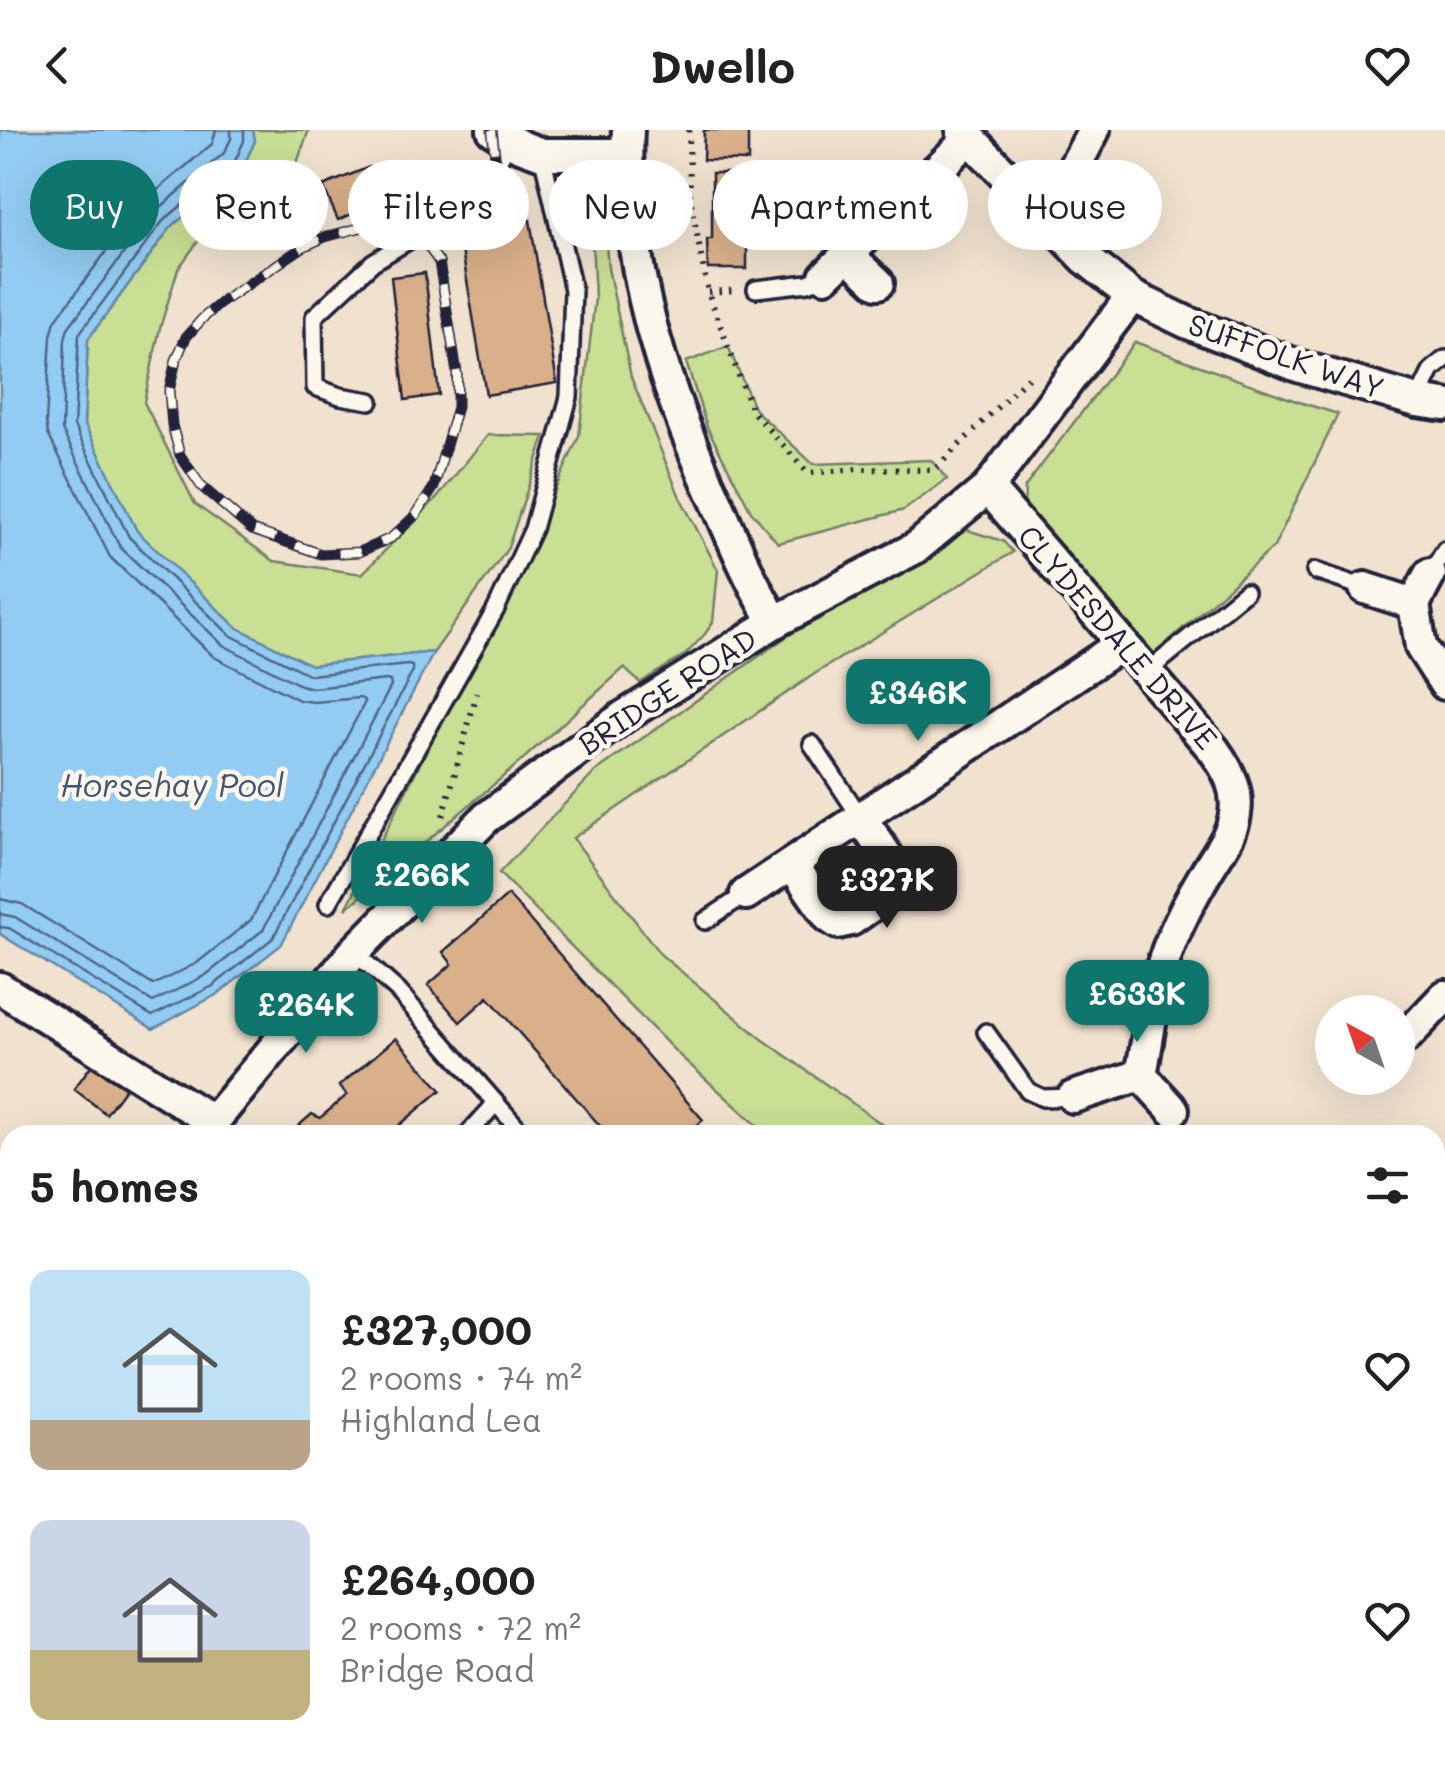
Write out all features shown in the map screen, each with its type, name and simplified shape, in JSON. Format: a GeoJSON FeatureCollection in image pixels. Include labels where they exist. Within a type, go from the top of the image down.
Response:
{"type":"FeatureCollection","features":[{"type":"Feature","properties":{"kind":"street"},"geometry":{"type":"LineString","coordinates":[[1078,160],[1094,130]]}},
{"type":"Feature","properties":{"kind":"street"},"geometry":{"type":"LineString","coordinates":[[825,276],[966,134]]}},
{"type":"Feature","properties":{"kind":"street","name":"SUFFOLK WAY"},"geometry":{"type":"LineString","coordinates":[[966,134],[991,160]]}},
{"type":"Feature","properties":{"kind":"street"},"geometry":{"type":"LineString","coordinates":[[502,135],[542,154],[627,142]]}},
{"type":"Feature","properties":{"kind":"street","name":"BRIDGE ROAD"},"geometry":{"type":"LineString","coordinates":[[210,1125],[354,952],[486,818],[623,717],[776,622],[748,572],[685,434],[661,366],[633,241],[627,142]]}},
{"type":"Feature","properties":{"kind":"street","name":"SUFFOLK WAY"},"geometry":{"type":"LineString","coordinates":[[1077,250],[1132,296],[1242,346],[1431,403]]}},
{"type":"Feature","properties":{"kind":"street"},"geometry":{"type":"LineString","coordinates":[[848,254],[878,284]]}},
{"type":"Feature","properties":{"kind":"street"},"geometry":{"type":"LineString","coordinates":[[776,622],[916,547],[988,488],[1132,296]]}},
{"type":"Feature","properties":{"kind":"street","name":"CLYDESDALE DRIVE"},"geometry":{"type":"LineString","coordinates":[[988,488],[1223,763],[1235,788],[1235,819],[1229,835],[1170,942],[1141,1075]]}},
{"type":"Feature","properties":{"kind":"street"},"geometry":{"type":"LineString","coordinates":[[1438,562],[1414,604],[1420,647],[1445,684]]}},
{"type":"Feature","properties":{"kind":"street"},"geometry":{"type":"LineString","coordinates":[[1365,588],[1414,604]]}},
{"type":"Feature","properties":{"kind":"street"},"geometry":{"type":"LineString","coordinates":[[746,894],[1122,644]]}},
{"type":"Feature","properties":{"kind":"street"},"geometry":{"type":"LineString","coordinates":[[792,864],[830,917],[838,922],[851,920],[895,889],[898,878],[860,818]]}},
{"type":"Feature","properties":{"kind":"street"},"geometry":{"type":"LineString","coordinates":[[0,988],[203,1125]]}},
{"type":"Feature","properties":{"kind":"street"},"geometry":{"type":"LineString","coordinates":[[1415,1028],[1445,996]]}},
{"type":"Feature","properties":{"kind":"street"},"geometry":{"type":"LineString","coordinates":[[1073,1097],[1141,1075],[1172,1110]]}},
{"type":"Feature","properties":{"kind":"lane"},"geometry":{"type":"LineString","coordinates":[[370,401],[315,388],[314,317],[373,262],[454,209],[488,180],[502,135]]}},
{"type":"Feature","properties":{"kind":"lane"},"geometry":{"type":"LineString","coordinates":[[328,904],[496,609],[533,529],[569,397],[573,290],[542,154]]}},
{"type":"Feature","properties":{"kind":"lane"},"geometry":{"type":"LineString","coordinates":[[756,288],[808,283],[825,276]]}},
{"type":"Feature","properties":{"kind":"lane"},"geometry":{"type":"LineString","coordinates":[[1431,403],[1432,370],[1445,359]]}},
{"type":"Feature","properties":{"kind":"lane"},"geometry":{"type":"LineString","coordinates":[[1315,570],[1365,588]]}},
{"type":"Feature","properties":{"kind":"lane"},"geometry":{"type":"LineString","coordinates":[[1146,672],[1245,592]]}},
{"type":"Feature","properties":{"kind":"lane"},"geometry":{"type":"LineString","coordinates":[[812,744],[860,818]]}},
{"type":"Feature","properties":{"kind":"lane"},"geometry":{"type":"LineString","coordinates":[[705,920],[746,894]]}},
{"type":"Feature","properties":{"kind":"lane"},"geometry":{"type":"LineString","coordinates":[[354,952],[398,991],[515,1125]]}},
{"type":"Feature","properties":{"kind":"lane"},"geometry":{"type":"LineString","coordinates":[[986,1032],[1028,1090],[1043,1098],[1073,1097]]}},
{"type":"Feature","properties":{"kind":"lane"},"geometry":{"type":"LineString","coordinates":[[476,1125],[496,1103]]}},
{"type":"Feature","properties":{"kind":"path"},"geometry":{"type":"LineString","coordinates":[[689,130],[690,198],[708,292],[752,411],[808,473],[934,470],[1052,354],[1075,368]]}},
{"type":"Feature","properties":{"kind":"path"},"geometry":{"type":"LineString","coordinates":[[448,857],[442,813],[480,679]]}},
{"type":"Feature","properties":{"kind":"green space"},"geometry":{"type":"Polygon","coordinates":[[[253,130],[309,130],[298,160],[246,160],[255,141],[253,130]]]}},
{"type":"Feature","properties":{"kind":"green space"},"geometry":{"type":"Polygon","coordinates":[[[179,220],[179,250],[192,250],[178,269],[144,402],[195,504],[274,561],[362,574],[436,499],[488,435],[545,436],[508,548],[434,652],[311,665],[236,627],[136,531],[84,423],[88,339],[154,250],[159,250],[159,243],[179,220]]]}},
{"type":"Feature","properties":{"kind":"green space"},"geometry":{"type":"Polygon","coordinates":[[[593,250],[606,250],[631,377],[679,495],[718,570],[713,622],[686,654],[640,683],[624,668],[511,770],[346,909],[525,557],[579,436],[595,298],[593,250]]]}},
{"type":"Feature","properties":{"kind":"green space"},"geometry":{"type":"Polygon","coordinates":[[[1135,342],[1338,414],[1274,547],[1153,655],[1024,512],[1025,487],[1135,342]]]}},
{"type":"Feature","properties":{"kind":"green space"},"geometry":{"type":"Polygon","coordinates":[[[728,346],[755,410],[813,464],[931,460],[947,479],[904,510],[778,543],[751,511],[707,427],[686,362],[728,346]]]}},
{"type":"Feature","properties":{"kind":"green space"},"geometry":{"type":"Polygon","coordinates":[[[967,530],[1003,541],[1013,552],[816,673],[573,838],[660,954],[761,1038],[883,1125],[757,1125],[678,1054],[499,873],[596,771],[789,635],[967,530]]]}},
{"type":"Feature","properties":{"kind":"water","name":"Horsehay Pool"},"geometry":{"type":"Polygon","coordinates":[[[0,130],[253,130],[255,141],[246,160],[179,160],[179,220],[159,243],[159,160],[30,160],[30,250],[154,250],[88,339],[84,423],[137,531],[236,627],[311,665],[434,652],[281,945],[218,994],[153,1029],[0,934],[0,130]]]}},
{"type":"Feature","properties":{"kind":"building"},"geometry":{"type":"Polygon","coordinates":[[[704,130],[748,130],[748,160],[703,160],[704,130]]]}},
{"type":"Feature","properties":{"kind":"building"},"geometry":{"type":"Polygon","coordinates":[[[713,173],[713,250],[747,250],[747,269],[708,269],[707,239],[712,239],[713,173]]]}},
{"type":"Feature","properties":{"kind":"building"},"geometry":{"type":"Polygon","coordinates":[[[348,176],[348,216],[338,220],[328,197],[328,184],[348,176]]]}},
{"type":"Feature","properties":{"kind":"building"},"geometry":{"type":"Polygon","coordinates":[[[529,220],[557,383],[486,395],[462,250],[529,250],[529,220]]]}},
{"type":"Feature","properties":{"kind":"building"},"geometry":{"type":"Polygon","coordinates":[[[425,273],[439,395],[405,400],[391,277],[425,273]]]}},
{"type":"Feature","properties":{"kind":"building"},"geometry":{"type":"Polygon","coordinates":[[[508,895],[703,1120],[697,1125],[599,1125],[488,997],[460,1022],[428,985],[452,964],[443,952],[508,895]]]}},
{"type":"Feature","properties":{"kind":"building"},"geometry":{"type":"Polygon","coordinates":[[[396,1038],[441,1090],[400,1125],[299,1125],[312,1114],[320,1118],[347,1095],[339,1086],[396,1038]]]}},
{"type":"Feature","properties":{"kind":"building"},"geometry":{"type":"Polygon","coordinates":[[[93,1063],[126,1087],[106,1114],[74,1089],[93,1063]]]}},
{"type":"Feature","properties":{"kind":"railway"},"geometry":{"type":"LineString","coordinates":[[492,130],[496,160]]}},
{"type":"Feature","properties":{"kind":"railway"},"geometry":{"type":"LineString","coordinates":[[388,225],[410,231],[439,262],[457,373],[457,407],[434,487],[416,515],[391,538],[359,552],[321,554],[252,530],[201,486],[180,455],[169,391],[186,337],[223,301],[303,247],[366,226],[388,225]]}}]}
